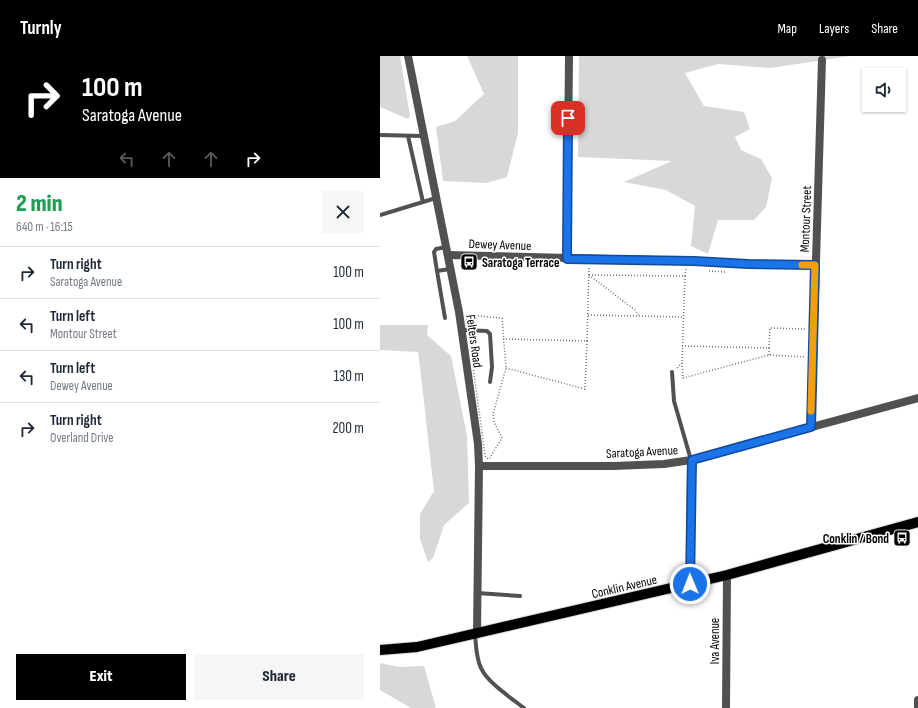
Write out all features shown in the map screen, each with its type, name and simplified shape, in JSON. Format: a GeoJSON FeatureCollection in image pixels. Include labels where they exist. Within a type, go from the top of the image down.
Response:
{"type":"FeatureCollection","features":[{"type":"Feature","properties":{"kind":"main road","name":"Conklin Avenue"},"geometry":{"type":"LineString","coordinates":[[380,650],[417,647],[690,584],[918,522]]}},
{"type":"Feature","properties":{"kind":"street","name":"Felters Road"},"geometry":{"type":"LineString","coordinates":[[408,56],[447,251],[461,330],[478,444],[479,466],[476,634]]}},
{"type":"Feature","properties":{"kind":"street"},"geometry":{"type":"LineString","coordinates":[[567,259],[569,56]]}},
{"type":"Feature","properties":{"kind":"street","name":"Montour Street"},"geometry":{"type":"LineString","coordinates":[[811,427],[822,60]]}},
{"type":"Feature","properties":{"kind":"street","name":"Dewey Avenue"},"geometry":{"type":"LineString","coordinates":[[447,251],[567,259],[815,265]]}},
{"type":"Feature","properties":{"kind":"street","name":"Saratoga Avenue"},"geometry":{"type":"LineString","coordinates":[[479,466],[613,466],[664,464],[692,460],[918,398]]}},
{"type":"Feature","properties":{"kind":"street"},"geometry":{"type":"LineString","coordinates":[[690,584],[692,460]]}},
{"type":"Feature","properties":{"kind":"street","name":"Iva Avenue"},"geometry":{"type":"LineString","coordinates":[[726,708],[727,575]]}},
{"type":"Feature","properties":{"kind":"street"},"geometry":{"type":"LineString","coordinates":[[918,700],[918,708]]}},
{"type":"Feature","properties":{"kind":"lane"},"geometry":{"type":"LineString","coordinates":[[380,135],[423,136]]}},
{"type":"Feature","properties":{"kind":"lane"},"geometry":{"type":"LineString","coordinates":[[408,136],[423,202]]}},
{"type":"Feature","properties":{"kind":"lane"},"geometry":{"type":"LineString","coordinates":[[380,215],[436,198]]}},
{"type":"Feature","properties":{"kind":"lane"},"geometry":{"type":"LineString","coordinates":[[445,318],[434,252],[436,250],[447,251]]}},
{"type":"Feature","properties":{"kind":"lane"},"geometry":{"type":"LineString","coordinates":[[437,271],[450,269]]}},
{"type":"Feature","properties":{"kind":"lane"},"geometry":{"type":"LineString","coordinates":[[461,330],[487,331],[490,334],[492,367],[490,382]]}},
{"type":"Feature","properties":{"kind":"lane"},"geometry":{"type":"LineString","coordinates":[[672,372],[674,401],[692,460]]}},
{"type":"Feature","properties":{"kind":"lane"},"geometry":{"type":"LineString","coordinates":[[477,593],[520,596]]}},
{"type":"Feature","properties":{"kind":"lane"},"geometry":{"type":"LineString","coordinates":[[476,634],[477,654],[481,668],[487,677],[524,708]]}},
{"type":"Feature","properties":{"kind":"path"},"geometry":{"type":"LineString","coordinates":[[506,368],[584,389],[588,315],[588,265]]}},
{"type":"Feature","properties":{"kind":"path"},"geometry":{"type":"LineString","coordinates":[[686,267],[682,346],[683,378],[769,355],[807,357]]}},
{"type":"Feature","properties":{"kind":"path"},"geometry":{"type":"LineString","coordinates":[[708,270],[729,272]]}},
{"type":"Feature","properties":{"kind":"path"},"geometry":{"type":"LineString","coordinates":[[589,274],[685,276]]}},
{"type":"Feature","properties":{"kind":"path"},"geometry":{"type":"LineString","coordinates":[[589,274],[635,310],[639,316]]}},
{"type":"Feature","properties":{"kind":"path"},"geometry":{"type":"LineString","coordinates":[[588,315],[683,317]]}},
{"type":"Feature","properties":{"kind":"path"},"geometry":{"type":"LineString","coordinates":[[769,355],[770,328],[808,330]]}},
{"type":"Feature","properties":{"kind":"path"},"geometry":{"type":"LineString","coordinates":[[503,339],[587,341]]}},
{"type":"Feature","properties":{"kind":"path"},"geometry":{"type":"LineString","coordinates":[[682,346],[769,348]]}},
{"type":"Feature","properties":{"kind":"path"},"geometry":{"type":"LineString","coordinates":[[672,372],[682,362]]}},
{"type":"Feature","properties":{"kind":"shaded area"},"geometry":{"type":"Polygon","coordinates":[[[380,56],[400,56],[410,116],[408,119],[380,107],[380,56]]]}},
{"type":"Feature","properties":{"kind":"shaded area"},"geometry":{"type":"Polygon","coordinates":[[[467,56],[518,56],[518,133],[507,177],[487,183],[443,181],[436,127],[455,121],[484,94],[467,56]]]}},
{"type":"Feature","properties":{"kind":"shaded area"},"geometry":{"type":"Polygon","coordinates":[[[579,56],[850,56],[770,68],[718,64],[685,73],[704,106],[744,112],[750,129],[735,137],[741,150],[761,159],[772,178],[766,207],[754,220],[718,220],[708,254],[691,246],[695,206],[666,190],[624,182],[672,161],[578,157],[579,56]]]}},
{"type":"Feature","properties":{"kind":"shaded area"},"geometry":{"type":"Polygon","coordinates":[[[380,325],[428,325],[427,335],[451,356],[467,436],[469,503],[444,525],[433,558],[428,562],[420,539],[420,514],[434,491],[418,352],[380,350],[380,325]]]}},
{"type":"Feature","properties":{"kind":"shaded area"},"geometry":{"type":"Polygon","coordinates":[[[380,663],[399,667],[424,666],[436,708],[411,708],[380,690],[380,663]]]}},
{"type":"Feature","properties":{"kind":"slow traffic"},"geometry":{"type":"LineString","coordinates":[[802,265],[815,265],[811,411]]}},
{"type":"Feature","properties":{"kind":"place","name":"Saratoga Terrace"},"geometry":{"type":"Point","coordinates":[469,262]}},
{"type":"Feature","properties":{"kind":"place","name":"Conklin / Bond"},"geometry":{"type":"Point","coordinates":[902,538]}},
{"type":"Feature","properties":{"kind":"route"},"geometry":{"type":"LineString","coordinates":[[568,118],[567,259],[815,265],[811,427],[692,460],[689,554],[690,584]]}}]}
